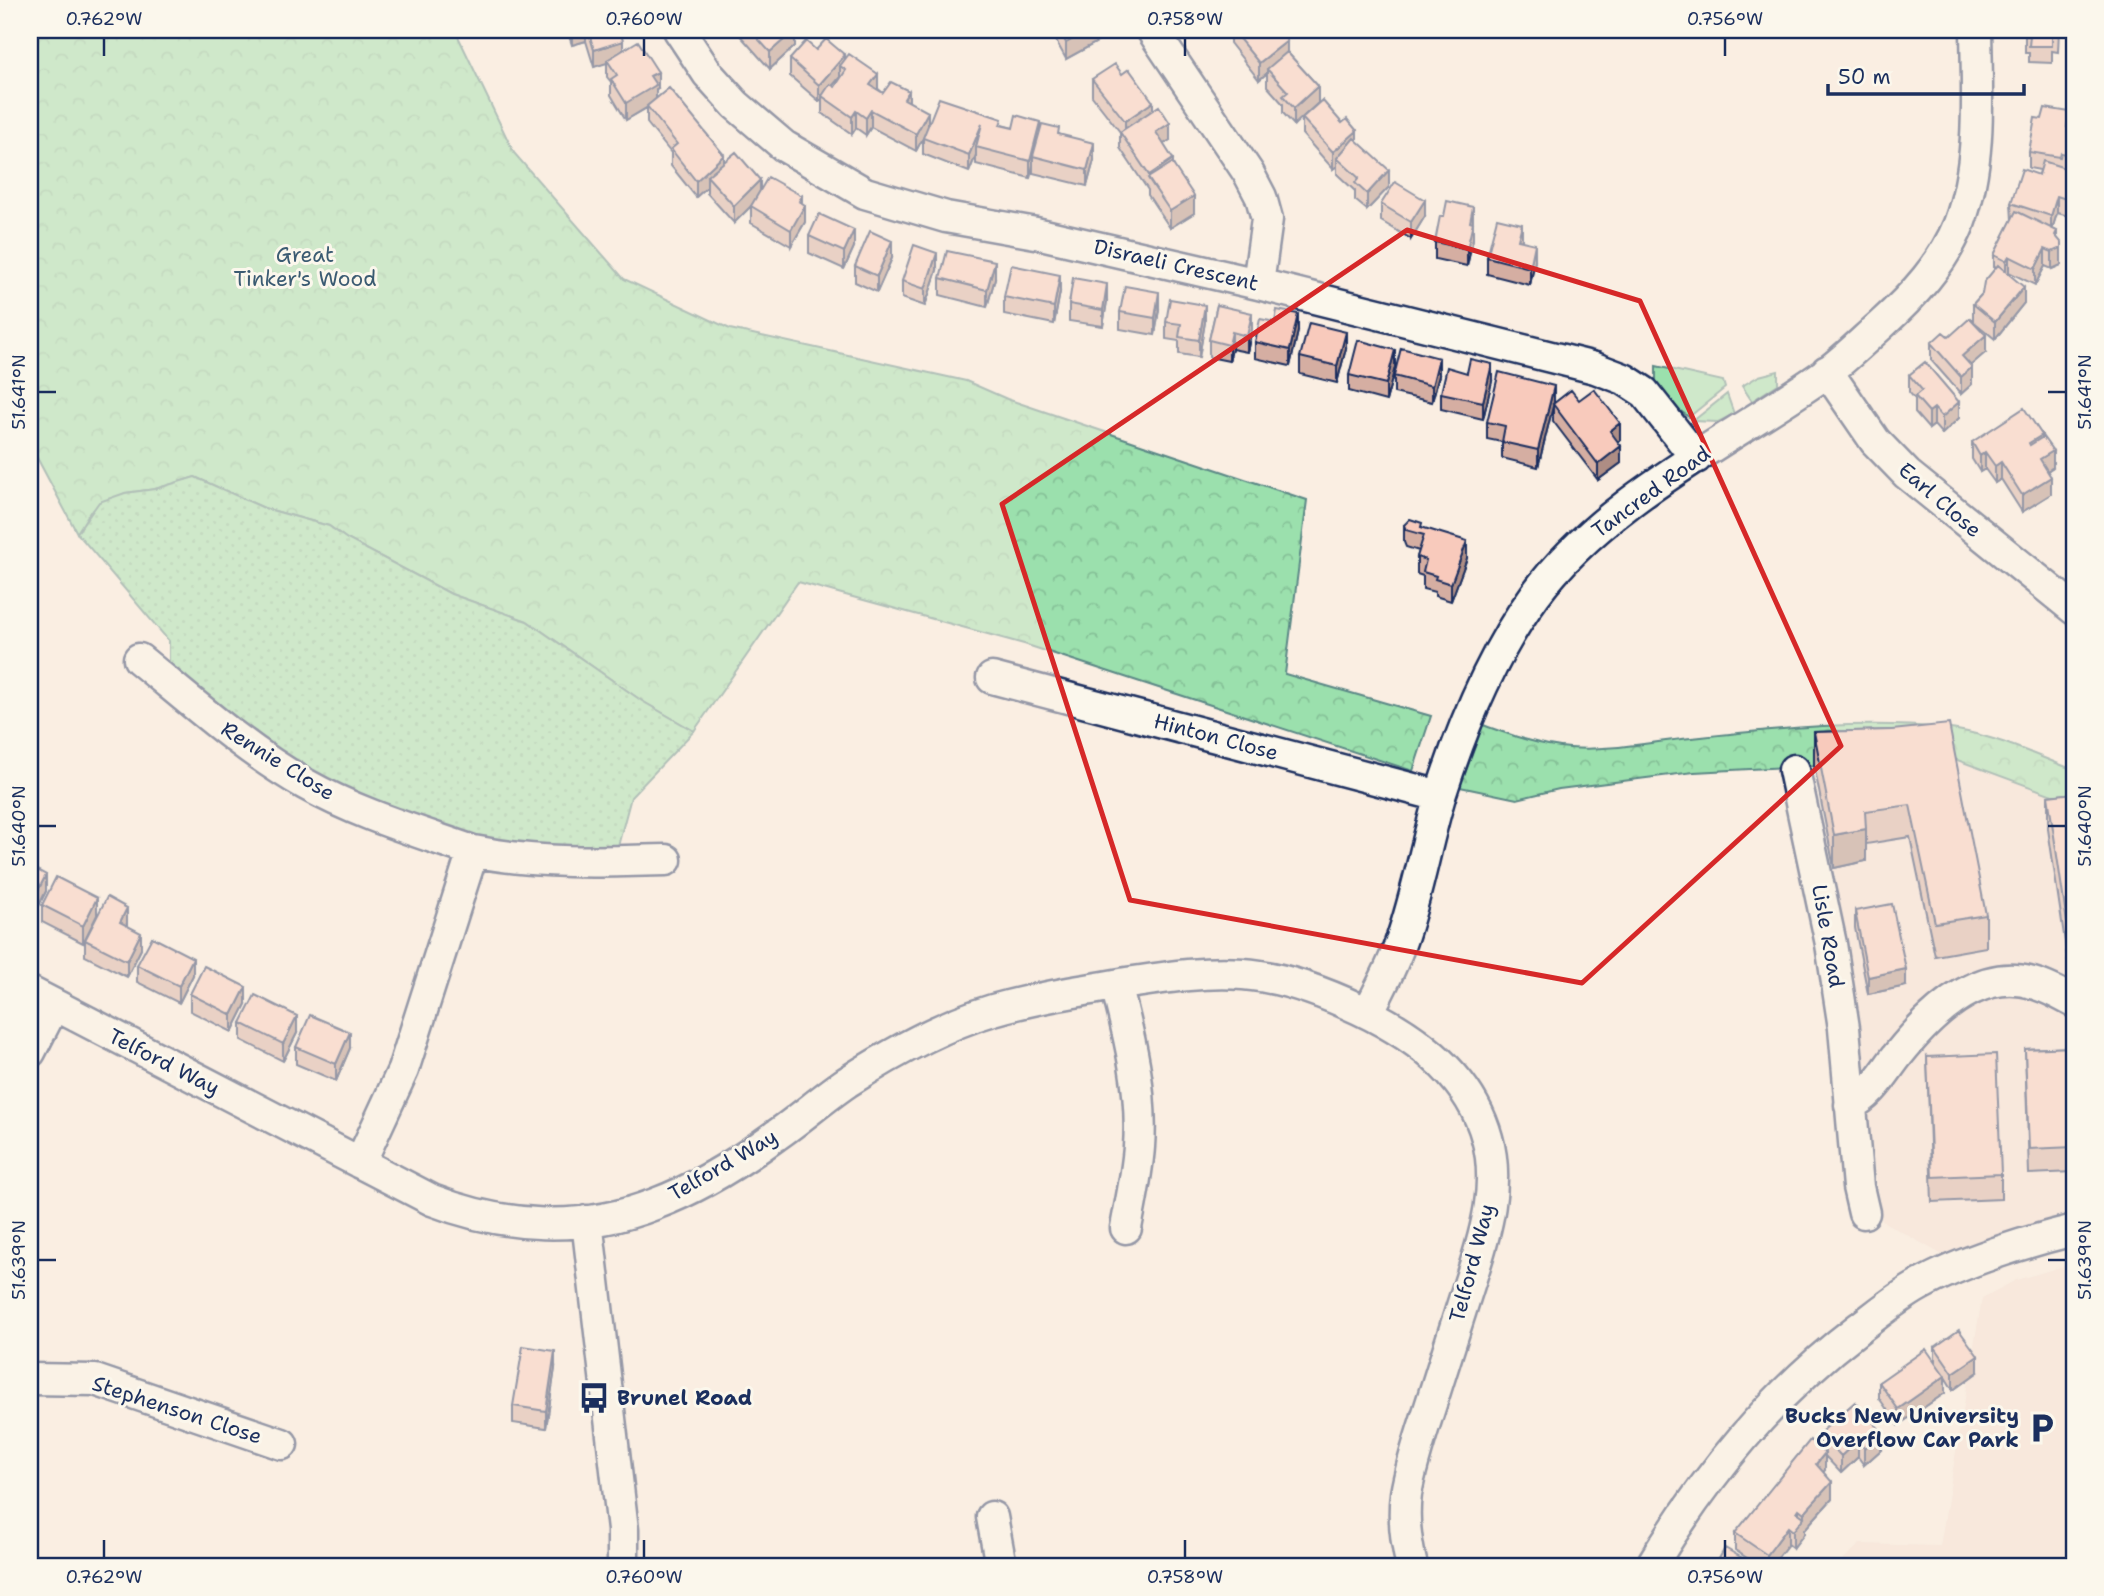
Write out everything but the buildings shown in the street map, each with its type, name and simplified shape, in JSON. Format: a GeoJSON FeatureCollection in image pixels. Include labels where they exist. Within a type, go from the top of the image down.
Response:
{"type":"FeatureCollection","features":[{"type":"Feature","properties":{"kind":"street","name":"Disraeli Crescent"},"geometry":{"type":"LineString","coordinates":[[679,30],[708,74],[736,105],[784,146],[865,193],[946,217],[1036,233],[1258,284],[1595,368],[1624,379],[1644,392],[1696,458]]}},
{"type":"Feature","properties":{"kind":"street"},"geometry":{"type":"LineString","coordinates":[[1153,30],[1249,174],[1261,197],[1267,219],[1258,284]]}},
{"type":"Feature","properties":{"kind":"street","name":"Tancred Road"},"geometry":{"type":"LineString","coordinates":[[1368,1013],[1401,943],[1440,796],[1465,724],[1512,629],[1536,593],[1571,553],[1603,525],[1696,458],[1827,372],[1906,302],[1936,268],[1958,224],[1972,178],[1978,117],[1976,30]]}},
{"type":"Feature","properties":{"kind":"street","name":"Earl Close"},"geometry":{"type":"LineString","coordinates":[[1827,372],[1875,440],[1907,474],[2074,609]]}},
{"type":"Feature","properties":{"kind":"street","name":"Rennie Close"},"geometry":{"type":"LineString","coordinates":[[139,659],[214,720],[304,783],[361,811],[473,851],[495,856],[555,860],[666,860]]}},
{"type":"Feature","properties":{"kind":"street","name":"Hinton Close"},"geometry":{"type":"LineString","coordinates":[[992,678],[1440,796]]}},
{"type":"Feature","properties":{"kind":"street","name":"Lisle Road"},"geometry":{"type":"LineString","coordinates":[[1794,770],[1831,944],[1844,1028],[1858,1187],[1864,1213]]}},
{"type":"Feature","properties":{"kind":"street"},"geometry":{"type":"LineString","coordinates":[[360,1163],[403,1070],[473,851]]}},
{"type":"Feature","properties":{"kind":"street","name":"Telford Way"},"geometry":{"type":"LineString","coordinates":[[42,999],[432,1200],[464,1212],[503,1221],[547,1225],[587,1221],[653,1205],[732,1165],[848,1082],[928,1035],[993,1010],[1116,985],[1213,972],[1247,974],[1284,981],[1329,995],[1368,1013],[1425,1048],[1464,1088],[1477,1111],[1488,1141],[1492,1167],[1490,1202],[1482,1244],[1406,1494],[1405,1523],[1412,1566]]}},
{"type":"Feature","properties":{"kind":"street"},"geometry":{"type":"LineString","coordinates":[[1850,1105],[1862,1100],[1916,1036],[1949,1003],[1966,993],[1990,982],[2014,980],[2036,984],[2074,1002]]}},
{"type":"Feature","properties":{"kind":"street"},"geometry":{"type":"LineString","coordinates":[[1116,985],[1136,1072],[1139,1109],[1140,1145],[1126,1228]]}},
{"type":"Feature","properties":{"kind":"street"},"geometry":{"type":"LineString","coordinates":[[30,1052],[42,999]]}},
{"type":"Feature","properties":{"kind":"street"},"geometry":{"type":"LineString","coordinates":[[587,1221],[623,1531],[623,1566]]}},
{"type":"Feature","properties":{"kind":"street"},"geometry":{"type":"LineString","coordinates":[[1651,1566],[1716,1468],[1796,1381],[1836,1346],[1888,1306],[1921,1285],[1978,1260],[2074,1230]]}},
{"type":"Feature","properties":{"kind":"street","name":"Stephenson Close"},"geometry":{"type":"LineString","coordinates":[[30,1379],[95,1380],[282,1444]]}},
{"type":"Feature","properties":{"kind":"street"},"geometry":{"type":"LineString","coordinates":[[992,1517],[1001,1566]]}},
{"type":"Feature","properties":{"kind":"highlighted area"},"geometry":{"type":"Polygon","coordinates":[[[1407,230],[1640,301],[1841,746],[1582,983],[1130,900],[1002,504],[1407,230]]]}},
{"type":"Feature","properties":{"kind":"shaded area"},"geometry":{"type":"Polygon","coordinates":[[[1952,758],[2074,803],[2074,1213],[1948,1258],[1882,1221],[1867,1114],[1863,1042],[1816,764],[1952,758]]]}},
{"type":"Feature","properties":{"kind":"shaded area"},"geometry":{"type":"Polygon","coordinates":[[[2074,1263],[2074,1566],[1836,1566],[1860,1544],[1940,1546],[1982,1298],[2016,1280],[2074,1263]]]}},
{"type":"Feature","properties":{"kind":"green space","name":"Great Tinker's Wood"},"geometry":{"type":"Polygon","coordinates":[[[30,30],[455,30],[514,153],[624,279],[730,329],[966,381],[1007,399],[1307,500],[1285,674],[1431,716],[1413,771],[1024,644],[798,582],[694,731],[642,701],[527,621],[451,594],[347,539],[329,526],[264,508],[195,477],[155,489],[125,493],[90,512],[77,533],[35,454],[30,459],[30,30]]]}},
{"type":"Feature","properties":{"kind":"green space"},"geometry":{"type":"Polygon","coordinates":[[[1656,366],[1723,381],[1725,388],[1689,417],[1679,410],[1656,382],[1656,366]]]}},
{"type":"Feature","properties":{"kind":"green space"},"geometry":{"type":"Polygon","coordinates":[[[1778,371],[1778,384],[1752,401],[1742,386],[1759,376],[1778,371]]]}},
{"type":"Feature","properties":{"kind":"green space"},"geometry":{"type":"Polygon","coordinates":[[[1727,394],[1734,414],[1718,422],[1693,421],[1727,394]]]}},
{"type":"Feature","properties":{"kind":"green space"},"geometry":{"type":"Polygon","coordinates":[[[195,477],[264,508],[329,526],[347,539],[451,594],[527,621],[642,701],[694,731],[631,797],[618,846],[568,851],[468,836],[327,786],[169,670],[169,641],[77,533],[99,502],[125,493],[155,489],[195,477]]]}},
{"type":"Feature","properties":{"kind":"green space"},"geometry":{"type":"Polygon","coordinates":[[[1483,725],[1537,742],[1584,749],[1845,725],[1959,730],[1993,739],[2074,770],[2074,803],[1952,758],[1694,772],[1559,789],[1517,799],[1460,787],[1483,725]]]}},
{"type":"Feature","properties":{"kind":"place","name":"Brunel Road"},"geometry":{"type":"Point","coordinates":[594,1398]}},
{"type":"Feature","properties":{"kind":"place","name":"Bucks New University Overflow Car Park"},"geometry":{"type":"Point","coordinates":[2042,1428]}}]}
